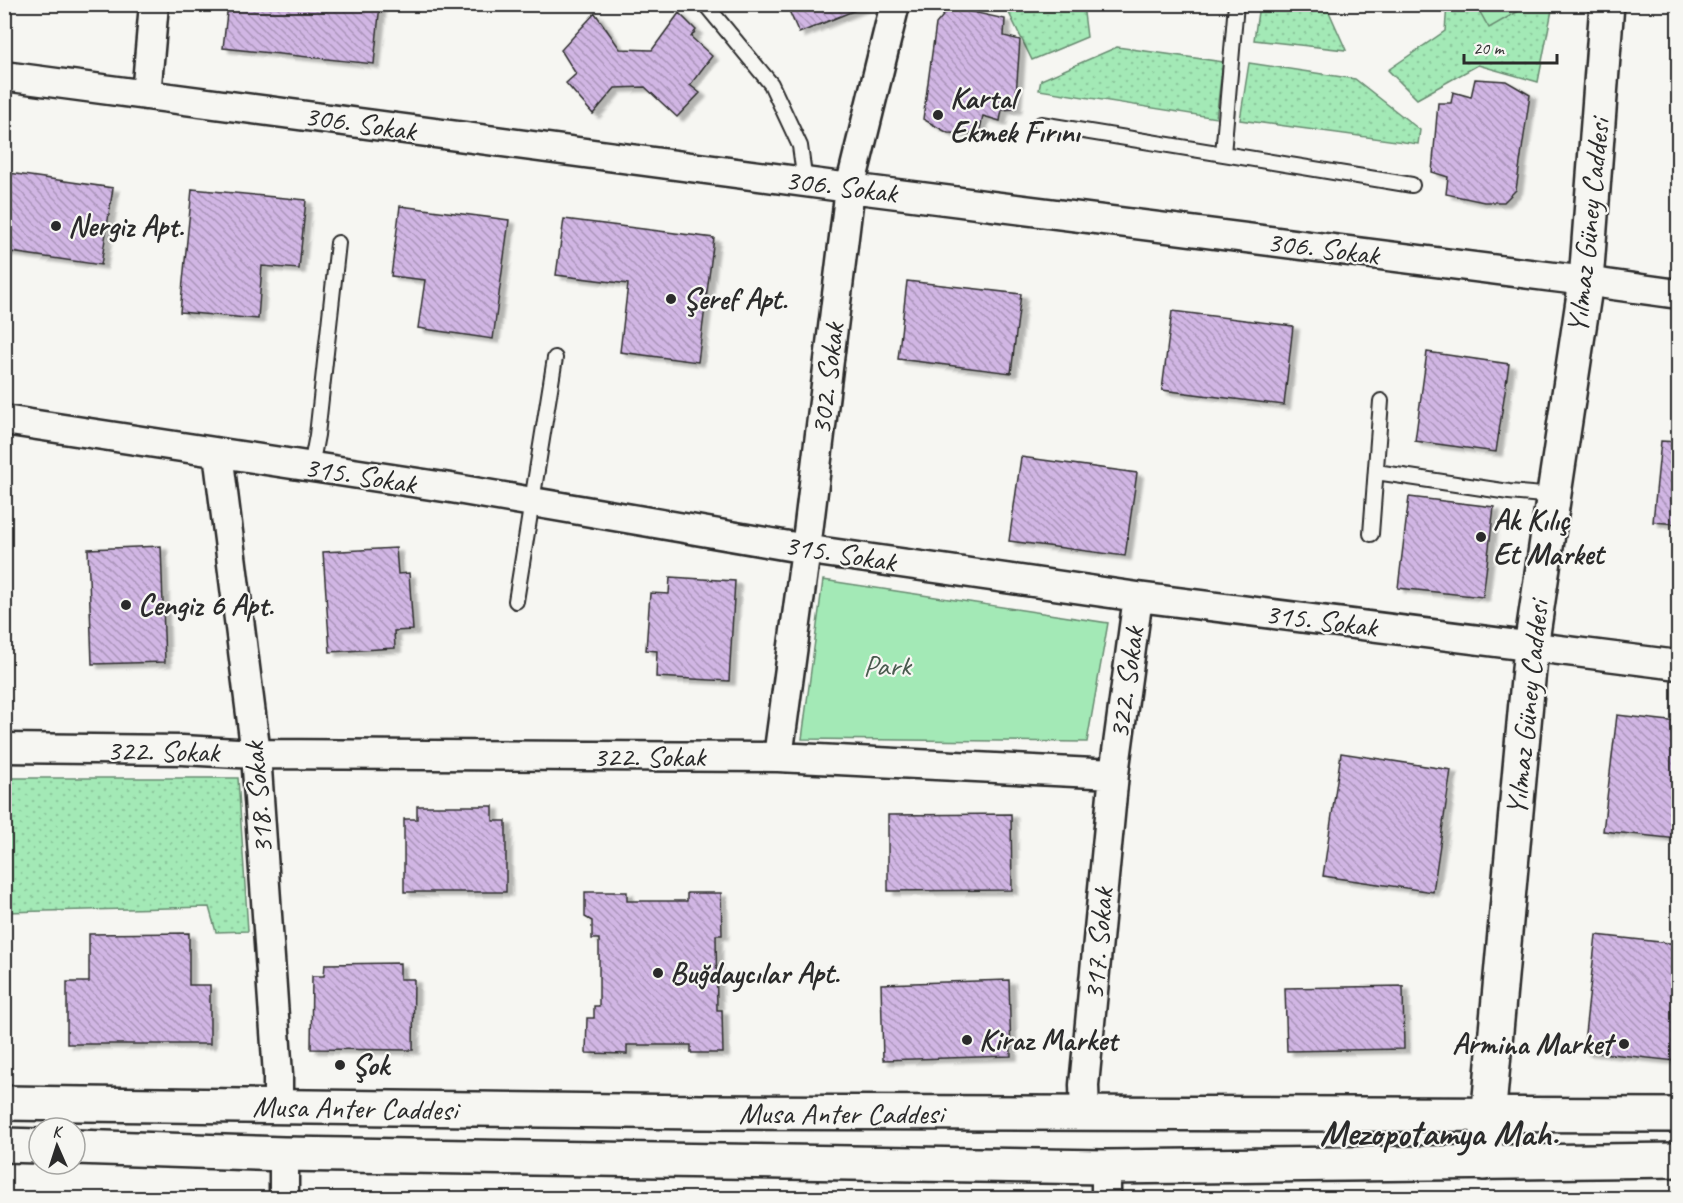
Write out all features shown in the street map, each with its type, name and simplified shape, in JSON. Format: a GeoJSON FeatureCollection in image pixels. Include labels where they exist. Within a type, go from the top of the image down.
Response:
{"type":"FeatureCollection","features":[{"type":"Feature","properties":{"kind":"main road","name":"Yılmaz Güney Caddesi"},"geometry":{"type":"LineString","coordinates":[[1484,1163],[1531,647],[1586,281],[1607,4]]}},
{"type":"Feature","properties":{"kind":"main road","name":"Musa Anter Caddesi"},"geometry":{"type":"LineString","coordinates":[[4,1102],[278,1108],[1085,1114],[1678,1115]]}},
{"type":"Feature","properties":{"kind":"main road"},"geometry":{"type":"LineString","coordinates":[[4,1144],[27,1145]]}},
{"type":"Feature","properties":{"kind":"main road","name":"Musa Anter Caddesi"},"geometry":{"type":"LineString","coordinates":[[87,1147],[1106,1183],[1484,1163],[1678,1160]]}},
{"type":"Feature","properties":{"kind":"street"},"geometry":{"type":"LineString","coordinates":[[146,95],[154,4]]}},
{"type":"Feature","properties":{"kind":"street","name":"302. Sokak"},"geometry":{"type":"LineString","coordinates":[[778,757],[806,549],[849,188],[895,4]]}},
{"type":"Feature","properties":{"kind":"street","name":"306. Sokak"},"geometry":{"type":"LineString","coordinates":[[4,76],[849,188],[1678,294]]}},
{"type":"Feature","properties":{"kind":"street","name":"315. Sokak"},"geometry":{"type":"LineString","coordinates":[[4,420],[532,502],[806,549],[1137,597],[1678,665]]}},
{"type":"Feature","properties":{"kind":"street","name":"318. Sokak"},"geometry":{"type":"LineString","coordinates":[[218,453],[256,754],[278,1076],[278,1108]]}},
{"type":"Feature","properties":{"kind":"street","name":"322. Sokak"},"geometry":{"type":"LineString","coordinates":[[4,748],[182,750],[256,754],[778,757],[1114,774],[1137,597]]}},
{"type":"Feature","properties":{"kind":"street","name":"317. Sokak"},"geometry":{"type":"LineString","coordinates":[[1085,1114],[1084,1085],[1114,774]]}},
{"type":"Feature","properties":{"kind":"street"},"geometry":{"type":"LineString","coordinates":[[284,1154],[284,1198]]}},
{"type":"Feature","properties":{"kind":"lane"},"geometry":{"type":"LineString","coordinates":[[705,4],[771,84],[800,146],[805,182]]}},
{"type":"Feature","properties":{"kind":"lane"},"geometry":{"type":"LineString","coordinates":[[1223,154],[1236,4]]}},
{"type":"Feature","properties":{"kind":"lane"},"geometry":{"type":"LineString","coordinates":[[1041,124],[1412,185]]}},
{"type":"Feature","properties":{"kind":"lane"},"geometry":{"type":"LineString","coordinates":[[311,467],[317,435],[338,243]]}},
{"type":"Feature","properties":{"kind":"lane"},"geometry":{"type":"LineString","coordinates":[[516,601],[555,358]]}},
{"type":"Feature","properties":{"kind":"lane"},"geometry":{"type":"LineString","coordinates":[[1371,534],[1381,401]]}},
{"type":"Feature","properties":{"kind":"lane"},"geometry":{"type":"LineString","coordinates":[[1376,472],[1509,492],[1554,496]]}},
{"type":"Feature","properties":{"kind":"green space"},"geometry":{"type":"Polygon","coordinates":[[[986,5],[1083,5],[1087,37],[1032,60],[1007,9],[986,5]]]}},
{"type":"Feature","properties":{"kind":"green space"},"geometry":{"type":"Polygon","coordinates":[[[1259,5],[1326,5],[1346,50],[1254,40],[1259,5]]]}},
{"type":"Feature","properties":{"kind":"green space"},"geometry":{"type":"Polygon","coordinates":[[[1447,5],[1553,5],[1538,82],[1478,65],[1417,99],[1388,70],[1445,31],[1447,5]]]}},
{"type":"Feature","properties":{"kind":"green space"},"geometry":{"type":"Polygon","coordinates":[[[1476,5],[1519,5],[1522,9],[1489,28],[1476,5]]]}},
{"type":"Feature","properties":{"kind":"green space"},"geometry":{"type":"Polygon","coordinates":[[[1117,47],[1223,62],[1216,118],[1039,90],[1041,80],[1117,47]]]}},
{"type":"Feature","properties":{"kind":"green space"},"geometry":{"type":"Polygon","coordinates":[[[1249,63],[1355,79],[1420,130],[1418,144],[1240,120],[1249,63]]]}},
{"type":"Feature","properties":{"kind":"green space","name":"Park"},"geometry":{"type":"Polygon","coordinates":[[[823,580],[1108,623],[1087,742],[802,739],[823,580]]]}},
{"type":"Feature","properties":{"kind":"green space"},"geometry":{"type":"Polygon","coordinates":[[[5,778],[238,778],[248,931],[216,932],[209,907],[5,912],[5,778]]]}},
{"type":"Feature","properties":{"kind":"building"},"geometry":{"type":"Polygon","coordinates":[[[228,4],[380,4],[374,64],[223,48],[228,4]]]}},
{"type":"Feature","properties":{"kind":"building"},"geometry":{"type":"Polygon","coordinates":[[[786,4],[868,4],[868,5],[799,33],[786,4]]]}},
{"type":"Feature","properties":{"kind":"building"},"geometry":{"type":"Polygon","coordinates":[[[947,11],[968,11],[1005,19],[1004,36],[1020,40],[1015,109],[1002,110],[1000,121],[983,116],[979,134],[948,133],[923,119],[936,24],[947,11]]]}},
{"type":"Feature","properties":{"kind":"building"},"geometry":{"type":"Polygon","coordinates":[[[595,13],[620,49],[652,50],[679,13],[696,30],[691,37],[712,56],[690,85],[700,93],[677,117],[645,87],[615,88],[593,114],[566,83],[576,74],[561,50],[595,13]]]}},
{"type":"Feature","properties":{"kind":"building"},"geometry":{"type":"Polygon","coordinates":[[[1475,79],[1506,81],[1530,95],[1516,190],[1504,202],[1484,202],[1446,194],[1448,177],[1432,172],[1438,103],[1451,103],[1453,92],[1471,97],[1475,79]]]}},
{"type":"Feature","properties":{"kind":"building","name":"Nergiz Apt."},"geometry":{"type":"Polygon","coordinates":[[[9,173],[113,188],[101,265],[4,251],[4,201],[9,173]]]}},
{"type":"Feature","properties":{"kind":"building"},"geometry":{"type":"Polygon","coordinates":[[[192,189],[306,200],[299,269],[262,266],[258,319],[180,312],[192,189]]]}},
{"type":"Feature","properties":{"kind":"building"},"geometry":{"type":"Polygon","coordinates":[[[400,206],[509,220],[493,339],[418,328],[425,280],[391,276],[400,206]]]}},
{"type":"Feature","properties":{"kind":"building","name":"Şeref Apt."},"geometry":{"type":"Polygon","coordinates":[[[564,219],[714,238],[698,362],[620,352],[628,284],[556,275],[564,219]]]}},
{"type":"Feature","properties":{"kind":"building"},"geometry":{"type":"Polygon","coordinates":[[[907,281],[1021,294],[1011,373],[898,359],[907,281]]]}},
{"type":"Feature","properties":{"kind":"building"},"geometry":{"type":"Polygon","coordinates":[[[1172,311],[1293,326],[1284,405],[1162,390],[1172,311]]]}},
{"type":"Feature","properties":{"kind":"building"},"geometry":{"type":"Polygon","coordinates":[[[1427,352],[1509,364],[1496,452],[1415,441],[1427,352]]]}},
{"type":"Feature","properties":{"kind":"building"},"geometry":{"type":"Polygon","coordinates":[[[1661,441],[1678,442],[1678,524],[1653,522],[1661,441]]]}},
{"type":"Feature","properties":{"kind":"building"},"geometry":{"type":"Polygon","coordinates":[[[1021,457],[1137,473],[1125,556],[1009,541],[1021,457]]]}},
{"type":"Feature","properties":{"kind":"building"},"geometry":{"type":"Polygon","coordinates":[[[1409,497],[1494,507],[1483,597],[1398,588],[1409,497]]]}},
{"type":"Feature","properties":{"kind":"building","name":"Cengiz 6 Apt."},"geometry":{"type":"Polygon","coordinates":[[[161,546],[165,662],[92,664],[88,549],[161,546]]]}},
{"type":"Feature","properties":{"kind":"building"},"geometry":{"type":"Polygon","coordinates":[[[396,548],[398,574],[409,573],[413,630],[394,631],[395,648],[330,652],[323,552],[396,548]]]}},
{"type":"Feature","properties":{"kind":"building"},"geometry":{"type":"Polygon","coordinates":[[[670,577],[735,581],[729,681],[656,677],[657,651],[646,650],[650,593],[669,594],[670,577]]]}},
{"type":"Feature","properties":{"kind":"building"},"geometry":{"type":"Polygon","coordinates":[[[1617,715],[1678,722],[1678,839],[1603,831],[1617,715]]]}},
{"type":"Feature","properties":{"kind":"building"},"geometry":{"type":"Polygon","coordinates":[[[1341,753],[1451,770],[1433,892],[1323,876],[1341,753]]]}},
{"type":"Feature","properties":{"kind":"building"},"geometry":{"type":"Polygon","coordinates":[[[417,806],[493,806],[493,821],[506,821],[506,892],[404,892],[404,819],[417,819],[417,806]]]}},
{"type":"Feature","properties":{"kind":"building"},"geometry":{"type":"Polygon","coordinates":[[[1011,814],[1012,890],[888,891],[888,815],[1011,814]]]}},
{"type":"Feature","properties":{"kind":"building","name":"Buğdaycılar Apt."},"geometry":{"type":"Polygon","coordinates":[[[585,892],[627,892],[627,901],[687,901],[687,893],[721,893],[722,935],[716,935],[717,1010],[722,1010],[723,1053],[691,1053],[691,1045],[627,1045],[627,1054],[586,1053],[587,1018],[594,1018],[594,1006],[599,1006],[599,939],[592,939],[592,921],[585,917],[585,892]]]}},
{"type":"Feature","properties":{"kind":"building"},"geometry":{"type":"Polygon","coordinates":[[[189,933],[189,985],[210,985],[210,1044],[67,1044],[67,982],[89,982],[89,934],[189,933]]]}},
{"type":"Feature","properties":{"kind":"building"},"geometry":{"type":"Polygon","coordinates":[[[1596,935],[1678,944],[1676,1061],[1583,1051],[1596,935]]]}},
{"type":"Feature","properties":{"kind":"building"},"geometry":{"type":"Polygon","coordinates":[[[400,963],[400,979],[414,979],[413,1050],[311,1049],[312,976],[324,976],[325,964],[400,963]]]}},
{"type":"Feature","properties":{"kind":"building"},"geometry":{"type":"Polygon","coordinates":[[[1009,980],[1011,1056],[883,1060],[881,984],[1009,980]]]}},
{"type":"Feature","properties":{"kind":"building"},"geometry":{"type":"Polygon","coordinates":[[[1403,986],[1404,1049],[1287,1051],[1285,988],[1403,986]]]}},
{"type":"Feature","properties":{"kind":"place","name":"Kartal Ekmek Fırını"},"geometry":{"type":"Point","coordinates":[938,115]}},
{"type":"Feature","properties":{"kind":"place","name":"Nergiz Apt."},"geometry":{"type":"Point","coordinates":[56,226]}},
{"type":"Feature","properties":{"kind":"place","name":"Şeref Apt."},"geometry":{"type":"Point","coordinates":[671,299]}},
{"type":"Feature","properties":{"kind":"place","name":"Ak Kılıç Et Market"},"geometry":{"type":"Point","coordinates":[1481,537]}},
{"type":"Feature","properties":{"kind":"place","name":"Cengiz 6 Apt."},"geometry":{"type":"Point","coordinates":[126,605]}},
{"type":"Feature","properties":{"kind":"place","name":"Buğdaycılar Apt."},"geometry":{"type":"Point","coordinates":[658,973]}},
{"type":"Feature","properties":{"kind":"place","name":"Kiraz Market"},"geometry":{"type":"Point","coordinates":[967,1040]}},
{"type":"Feature","properties":{"kind":"place","name":"Armina Market"},"geometry":{"type":"Point","coordinates":[1624,1044]}},
{"type":"Feature","properties":{"kind":"place","name":"Şok"},"geometry":{"type":"Point","coordinates":[340,1065]}},
{"type":"Feature","properties":{"kind":"district","name":"Mezopotamya Mah."},"geometry":{"type":"Point","coordinates":[1439,1132]}}]}
